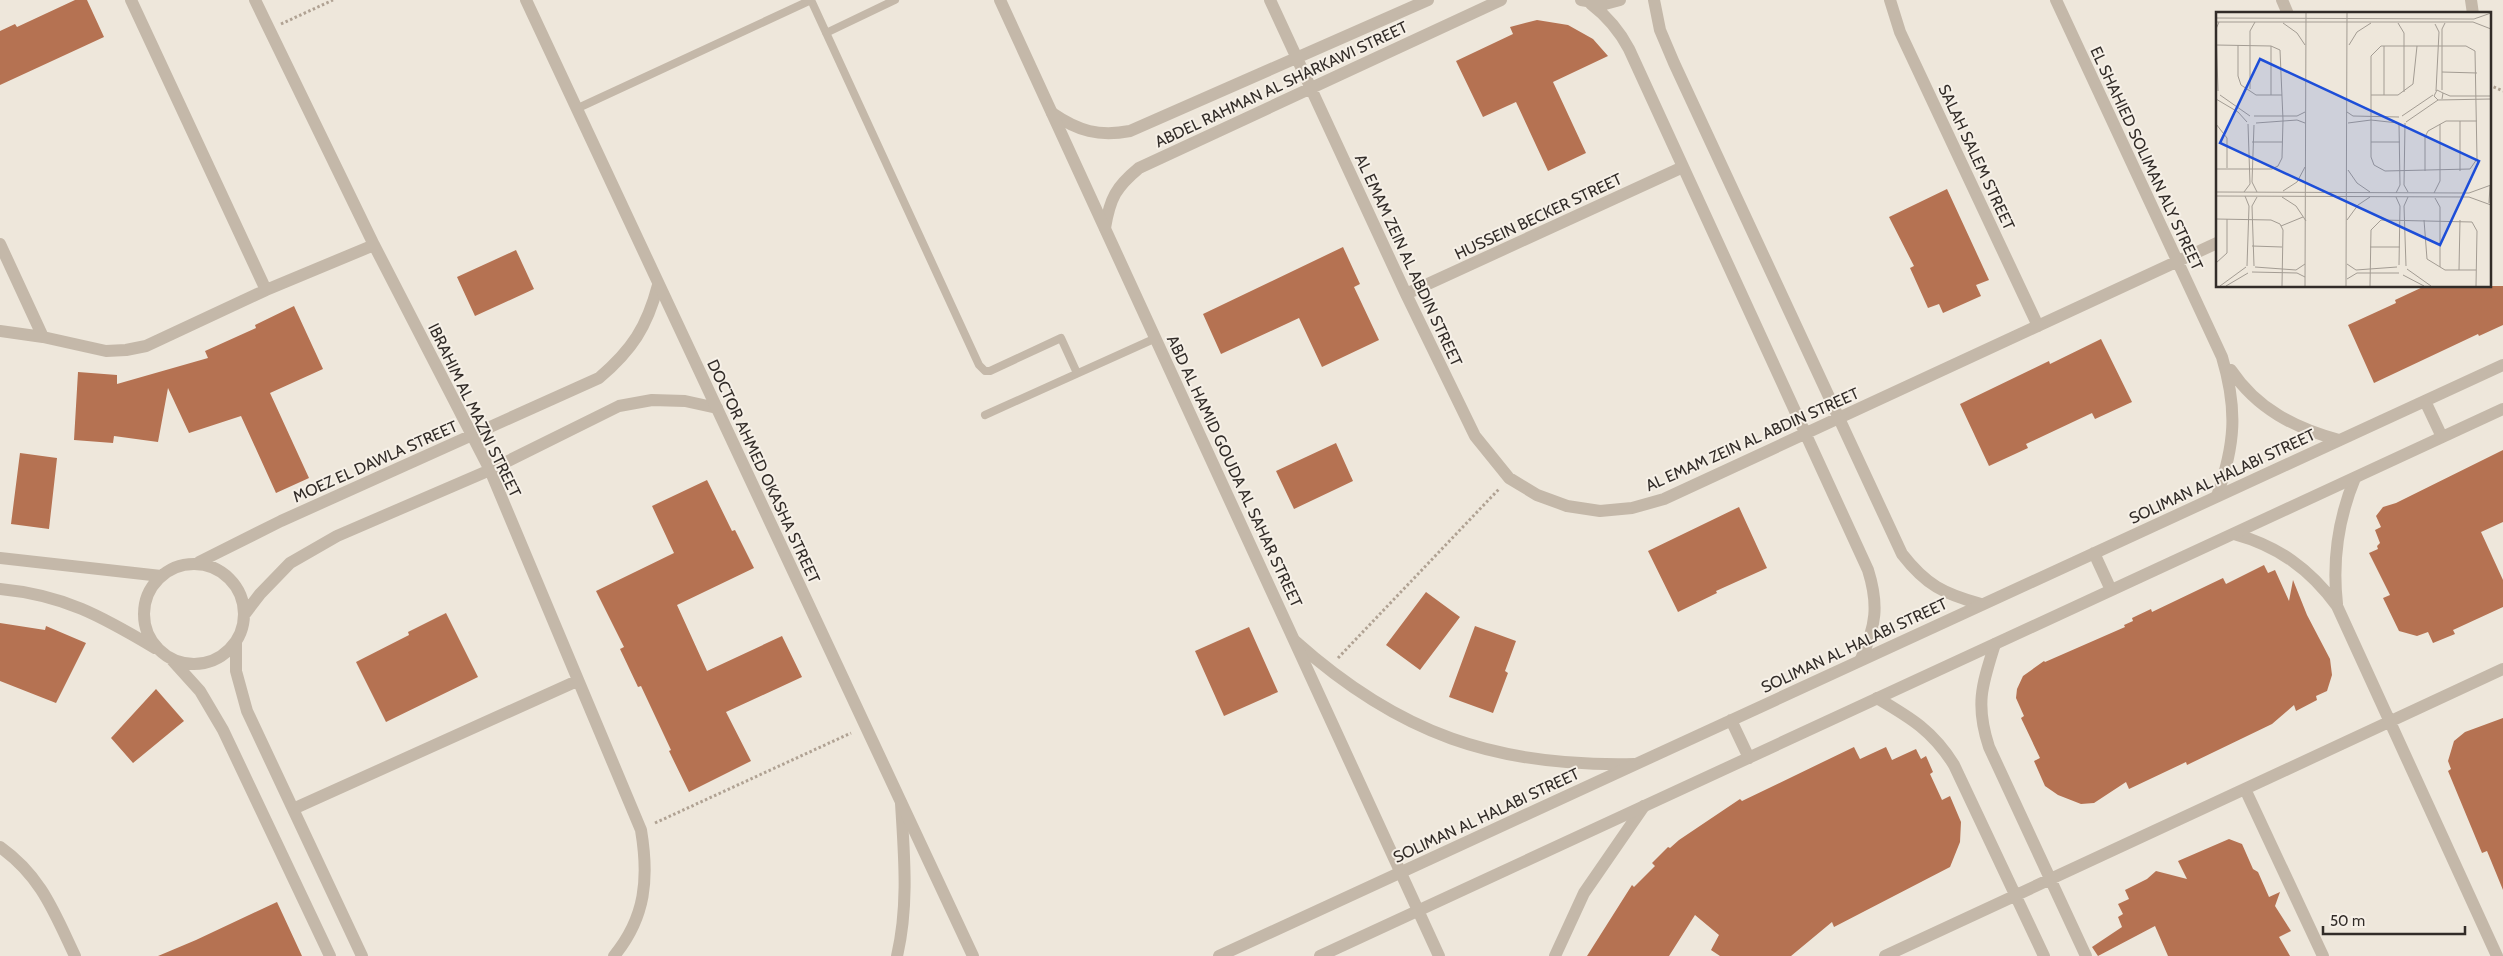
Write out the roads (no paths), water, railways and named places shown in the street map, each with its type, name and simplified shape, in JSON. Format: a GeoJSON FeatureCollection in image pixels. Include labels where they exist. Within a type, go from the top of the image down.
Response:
{"type":"FeatureCollection","features":[{"type":"Feature","properties":{"kind":"street"},"geometry":{"type":"LineString","coordinates":[[131,0],[266,290]]}},
{"type":"Feature","properties":{"kind":"street","name":"IBRAHIM AL MAZNI STREET"},"geometry":{"type":"LineString","coordinates":[[255,0],[374,245],[490,470],[641,830],[646,861],[644,892],[636,922],[614,956]]}},
{"type":"Feature","properties":{"kind":"street","name":"DOCTOR AHMED OKASHA STREET"},"geometry":{"type":"LineString","coordinates":[[526,0],[973,956]]}},
{"type":"Feature","properties":{"kind":"street","name":"ABD AL HAMID GOUDA AL SAHAR STREET"},"geometry":{"type":"LineString","coordinates":[[1000,0],[1439,956]]}},
{"type":"Feature","properties":{"kind":"street","name":"AL EMAM ZEIN AL ABDIN STREET"},"geometry":{"type":"LineString","coordinates":[[1270,0],[1474,436],[1509,478],[1537,495],[1567,506],[1600,511],[1632,508],[1664,499],[2216,243]]}},
{"type":"Feature","properties":{"kind":"street","name":"ABDEL RAHMAN AL SHARKAWI STREET"},"geometry":{"type":"LineString","coordinates":[[1052,113],[1070,125],[1089,133],[1109,135],[1130,131],[1428,0]]}},
{"type":"Feature","properties":{"kind":"street","name":"ABDEL RAHMAN AL SHARKAWI STREET"},"geometry":{"type":"LineString","coordinates":[[1105,228],[1109,204],[1121,183],[1139,168],[1501,0]]}},
{"type":"Feature","properties":{"kind":"street"},"geometry":{"type":"LineString","coordinates":[[1586,2],[1605,4],[1620,0]]}},
{"type":"Feature","properties":{"kind":"street"},"geometry":{"type":"LineString","coordinates":[[1654,0],[1660,30],[1674,63],[1902,554],[1918,574],[1937,589],[1981,604]]}},
{"type":"Feature","properties":{"kind":"street","name":"SALAH SALEM STREET"},"geometry":{"type":"LineString","coordinates":[[1890,0],[1900,32],[2038,326]]}},
{"type":"Feature","properties":{"kind":"street","name":"EL SHAHIED SOLIMAN ALY STREET"},"geometry":{"type":"LineString","coordinates":[[2056,0],[2222,357],[2231,384],[2234,412],[2233,441],[2227,468],[2217,496]]}},
{"type":"Feature","properties":{"kind":"street"},"geometry":{"type":"LineString","coordinates":[[2282,0],[2287,12]]}},
{"type":"Feature","properties":{"kind":"street"},"geometry":{"type":"LineString","coordinates":[[1586,2],[1607,16],[1620,32],[1868,570],[1875,592],[1876,615],[1871,638],[1861,659]]}},
{"type":"Feature","properties":{"kind":"street","name":"HUSSEIN BECKER STREET"},"geometry":{"type":"LineString","coordinates":[[1406,294],[1683,167]]}},
{"type":"Feature","properties":{"kind":"street"},"geometry":{"type":"LineString","coordinates":[[0,244],[43,337]]}},
{"type":"Feature","properties":{"kind":"street"},"geometry":{"type":"LineString","coordinates":[[0,331],[43,337],[106,351],[146,346],[266,290],[374,245]]}},
{"type":"Feature","properties":{"kind":"street","name":"MOEZ EL DAWLA STREET"},"geometry":{"type":"LineString","coordinates":[[199,562],[281,521],[599,378],[621,360],[638,337],[651,312],[658,285]]}},
{"type":"Feature","properties":{"kind":"street","name":"EL SHAHIED SOLIMAN ALY STREET"},"geometry":{"type":"LineString","coordinates":[[2222,357],[2238,382],[2259,403],[2283,419],[2310,432],[2339,440]]}},
{"type":"Feature","properties":{"kind":"street","name":"SOLIMAN AL HALABI STREET"},"geometry":{"type":"LineString","coordinates":[[1220,956],[1861,659],[2503,365]]}},
{"type":"Feature","properties":{"kind":"street"},"geometry":{"type":"LineString","coordinates":[[244,615],[272,580],[290,563],[337,536],[490,470],[619,406],[652,400],[684,401],[717,408]]}},
{"type":"Feature","properties":{"kind":"street"},"geometry":{"type":"LineString","coordinates":[[2425,401],[2442,437]]}},
{"type":"Feature","properties":{"kind":"street"},"geometry":{"type":"LineString","coordinates":[[1320,956],[2503,409]]}},
{"type":"Feature","properties":{"kind":"street"},"geometry":{"type":"LineString","coordinates":[[2337,606],[2334,585],[2336,540],[2346,498],[2355,478]]}},
{"type":"Feature","properties":{"kind":"street"},"geometry":{"type":"LineString","coordinates":[[2234,534],[2254,540],[2293,560],[2310,573],[2337,606],[2497,956]]}},
{"type":"Feature","properties":{"kind":"street"},"geometry":{"type":"LineString","coordinates":[[2094,553],[2111,590]]}},
{"type":"Feature","properties":{"kind":"street"},"geometry":{"type":"LineString","coordinates":[[0,558],[161,576]]}},
{"type":"Feature","properties":{"kind":"street"},"geometry":{"type":"LineString","coordinates":[[158,650],[148,636],[144,620],[147,596],[150,589],[161,576],[175,567],[199,562],[223,572],[235,584],[242,598],[244,615],[242,629],[236,642],[226,653],[214,660],[200,664],[186,664],[172,660]]}},
{"type":"Feature","properties":{"kind":"street"},"geometry":{"type":"LineString","coordinates":[[0,588],[27,591],[50,597],[100,615],[172,660],[200,691],[223,730],[330,956]]}},
{"type":"Feature","properties":{"kind":"street"},"geometry":{"type":"LineString","coordinates":[[1295,641],[1327,670],[1365,697],[1406,720],[1458,741],[1494,752],[1540,761],[1587,765],[1634,764]]}},
{"type":"Feature","properties":{"kind":"street"},"geometry":{"type":"LineString","coordinates":[[236,642],[236,671],[247,711],[362,956]]}},
{"type":"Feature","properties":{"kind":"street"},"geometry":{"type":"LineString","coordinates":[[1995,644],[1980,698],[1981,723],[1988,747],[2086,956]]}},
{"type":"Feature","properties":{"kind":"street"},"geometry":{"type":"LineString","coordinates":[[1885,956],[2503,669]]}},
{"type":"Feature","properties":{"kind":"street"},"geometry":{"type":"LineString","coordinates":[[293,809],[577,680]]}},
{"type":"Feature","properties":{"kind":"street"},"geometry":{"type":"LineString","coordinates":[[1877,698],[1924,727],[1942,744],[1954,765],[2044,956]]}},
{"type":"Feature","properties":{"kind":"street"},"geometry":{"type":"LineString","coordinates":[[1731,720],[1749,758]]}},
{"type":"Feature","properties":{"kind":"street"},"geometry":{"type":"LineString","coordinates":[[2245,789],[2323,956]]}},
{"type":"Feature","properties":{"kind":"street"},"geometry":{"type":"LineString","coordinates":[[897,956],[901,940],[906,888],[901,800]]}},
{"type":"Feature","properties":{"kind":"street"},"geometry":{"type":"LineString","coordinates":[[1555,956],[1584,893],[1644,806]]}},
{"type":"Feature","properties":{"kind":"street"},"geometry":{"type":"LineString","coordinates":[[0,847],[11,855],[42,887],[75,956]]}},
{"type":"Feature","properties":{"kind":"lane"},"geometry":{"type":"LineString","coordinates":[[576,109],[811,0],[982,368],[990,371],[1060,338],[1077,373]]}},
{"type":"Feature","properties":{"kind":"lane"},"geometry":{"type":"LineString","coordinates":[[826,33],[895,0]]}},
{"type":"Feature","properties":{"kind":"lane"},"geometry":{"type":"LineString","coordinates":[[985,415],[1156,338]]}}]}
